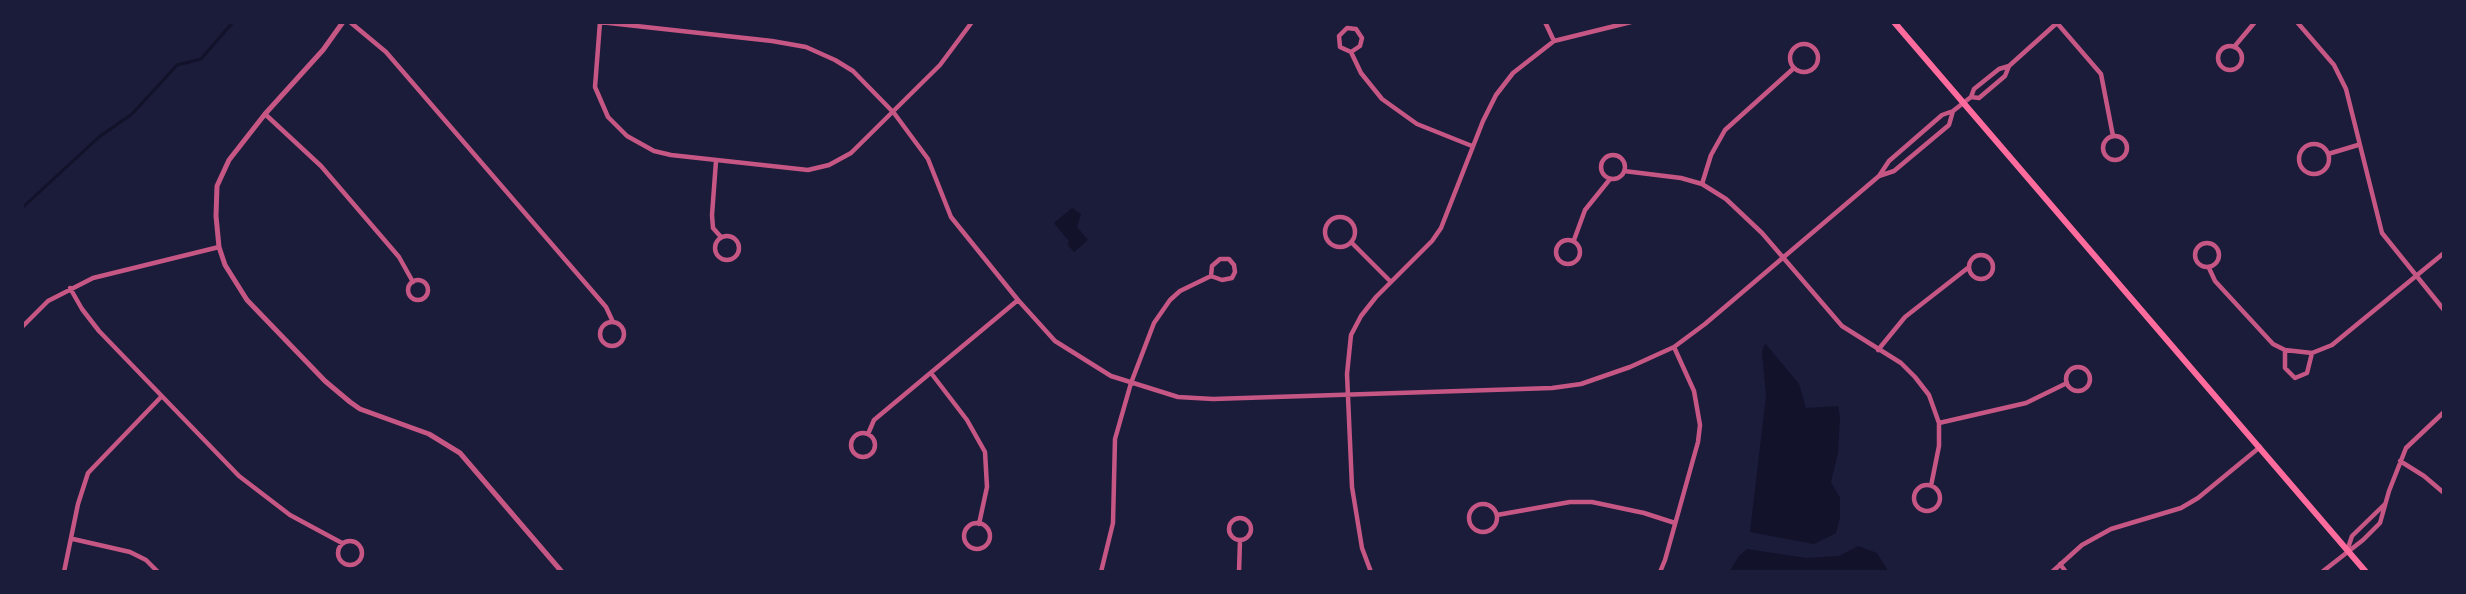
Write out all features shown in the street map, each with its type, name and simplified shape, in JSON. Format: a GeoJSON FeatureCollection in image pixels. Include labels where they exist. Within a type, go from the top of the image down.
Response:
{"type":"FeatureCollection","features":[{"type":"Feature","properties":{"kind":"main road"},"geometry":{"type":"LineString","coordinates":[[1894,22],[2366,572]]}},
{"type":"Feature","properties":{"kind":"street"},"geometry":{"type":"LineString","coordinates":[[343,22],[323,50],[265,114],[229,160],[218,186],[216,216],[219,247],[231,276],[247,300],[325,381],[360,409],[414,427],[444,441],[460,453],[562,572]]}},
{"type":"Feature","properties":{"kind":"street"},"geometry":{"type":"LineString","coordinates":[[350,22],[386,52],[606,307],[613,322],[620,325],[624,336],[617,344],[609,345],[601,337],[601,330],[606,324],[613,322]]}},
{"type":"Feature","properties":{"kind":"street"},"geometry":{"type":"LineString","coordinates":[[972,22],[940,65],[894,113],[851,153],[829,165],[808,170],[716,161],[654,151],[627,136],[608,117],[596,87],[600,22],[772,41],[806,47],[853,71],[894,113],[928,159],[951,218],[1040,326],[1071,353],[1111,376],[1131,383],[1178,397],[1213,399],[1552,388],[1607,377],[1674,347],[1879,176],[1898,153],[1942,115],[1953,111],[1971,97],[1974,89],[1999,69],[2009,66],[2057,23],[2102,74],[2113,136]]}},
{"type":"Feature","properties":{"kind":"street"},"geometry":{"type":"LineString","coordinates":[[1545,22],[1554,41]]}},
{"type":"Feature","properties":{"kind":"street"},"geometry":{"type":"LineString","coordinates":[[1371,572],[1356,520],[1352,487],[1347,354],[1351,335],[1360,316],[1390,282],[1432,241],[1441,228],[1454,201],[1472,146],[1496,95],[1528,59],[1554,41],[1631,22]]}},
{"type":"Feature","properties":{"kind":"street"},"geometry":{"type":"LineString","coordinates":[[2234,47],[2242,54],[2241,62],[2233,69],[2226,69],[2220,64],[2219,54],[2227,47],[2234,47],[2255,22]]}},
{"type":"Feature","properties":{"kind":"street"},"geometry":{"type":"LineString","coordinates":[[2297,22],[2334,65],[2346,89],[2358,145],[2382,233],[2444,310]]}},
{"type":"Feature","properties":{"kind":"street"},"geometry":{"type":"LineString","coordinates":[[1351,52],[1360,46],[1362,38],[1356,29],[1347,28],[1341,32],[1338,43],[1343,50],[1351,52],[1372,87],[1398,112],[1417,124],[1472,146]]}},
{"type":"Feature","properties":{"kind":"street"},"geometry":{"type":"LineString","coordinates":[[1804,43],[1814,47],[1818,59],[1814,68],[1802,72],[1794,68],[1789,59],[1795,46],[1804,43]]}},
{"type":"Feature","properties":{"kind":"street"},"geometry":{"type":"LineString","coordinates":[[1971,97],[1979,98],[2005,76],[2009,66]]}},
{"type":"Feature","properties":{"kind":"street"},"geometry":{"type":"LineString","coordinates":[[1701,184],[1711,155],[1725,130],[1794,68]]}},
{"type":"Feature","properties":{"kind":"street"},"geometry":{"type":"LineString","coordinates":[[1879,176],[1894,171],[1950,125],[1953,111]]}},
{"type":"Feature","properties":{"kind":"street"},"geometry":{"type":"LineString","coordinates":[[265,114],[321,166],[399,257],[413,282]]}},
{"type":"Feature","properties":{"kind":"street"},"geometry":{"type":"LineString","coordinates":[[2113,136],[2124,139],[2127,146],[2124,157],[2117,160],[2106,156],[2103,150],[2106,139],[2113,136]]}},
{"type":"Feature","properties":{"kind":"street"},"geometry":{"type":"LineString","coordinates":[[2318,144],[2328,154],[2327,167],[2319,174],[2308,174],[2300,167],[2299,155],[2307,145],[2318,144]]}},
{"type":"Feature","properties":{"kind":"street"},"geometry":{"type":"LineString","coordinates":[[2328,154],[2358,145]]}},
{"type":"Feature","properties":{"kind":"street"},"geometry":{"type":"LineString","coordinates":[[1610,179],[1601,171],[1602,163],[1607,157],[1615,156],[1622,159],[1624,171]]}},
{"type":"Feature","properties":{"kind":"street"},"geometry":{"type":"LineString","coordinates":[[716,161],[712,215],[714,228],[721,237]]}},
{"type":"Feature","properties":{"kind":"street"},"geometry":{"type":"LineString","coordinates":[[1624,171],[1665,175],[1701,184],[1742,211],[1842,326],[1901,363],[1923,386],[1939,423],[1939,446],[1931,486]]}},
{"type":"Feature","properties":{"kind":"street"},"geometry":{"type":"LineString","coordinates":[[1574,240],[1585,210],[1610,179],[1618,178],[1624,171]]}},
{"type":"Feature","properties":{"kind":"street"},"geometry":{"type":"LineString","coordinates":[[1339,217],[1351,221],[1355,233],[1351,242],[1340,248],[1330,244],[1324,232],[1328,222],[1339,217]]}},
{"type":"Feature","properties":{"kind":"street"},"geometry":{"type":"LineString","coordinates":[[730,236],[737,240],[740,247],[736,258],[723,260],[717,255],[715,247],[721,237],[730,236]]}},
{"type":"Feature","properties":{"kind":"street"},"geometry":{"type":"LineString","coordinates":[[1563,240],[1574,240],[1580,250],[1579,260],[1573,264],[1563,264],[1558,259],[1557,248],[1563,240]]}},
{"type":"Feature","properties":{"kind":"street"},"geometry":{"type":"LineString","coordinates":[[1351,242],[1390,282]]}},
{"type":"Feature","properties":{"kind":"street"},"geometry":{"type":"LineString","coordinates":[[2209,268],[2218,260],[2219,252],[2212,243],[2205,243],[2198,247],[2195,254],[2199,262],[2209,268],[2215,282],[2240,312],[2273,344],[2284,350],[2312,353],[2332,345],[2444,253]]}},
{"type":"Feature","properties":{"kind":"street"},"geometry":{"type":"LineString","coordinates":[[22,327],[48,301],[93,278],[219,247]]}},
{"type":"Feature","properties":{"kind":"street"},"geometry":{"type":"LineString","coordinates":[[1878,350],[1905,317],[1969,267],[1974,257],[1982,254],[1989,257],[1994,268],[1991,275],[1979,279],[1972,275],[1969,267]]}},
{"type":"Feature","properties":{"kind":"street"},"geometry":{"type":"LineString","coordinates":[[1101,572],[1113,523],[1115,439],[1131,383],[1162,309],[1180,291],[1211,276],[1216,261],[1229,259],[1234,264],[1235,272],[1232,278],[1222,280],[1211,276]]}},
{"type":"Feature","properties":{"kind":"street"},"geometry":{"type":"LineString","coordinates":[[422,281],[427,285],[428,292],[423,299],[413,299],[409,294],[408,288],[413,282],[422,281]]}},
{"type":"Feature","properties":{"kind":"street"},"geometry":{"type":"LineString","coordinates":[[70,288],[99,331],[259,493],[291,515],[342,543],[350,541],[358,543],[362,550],[358,561],[351,565],[341,561],[338,550],[342,543]]}},
{"type":"Feature","properties":{"kind":"street"},"geometry":{"type":"LineString","coordinates":[[868,434],[874,420],[1018,300]]}},
{"type":"Feature","properties":{"kind":"street"},"geometry":{"type":"LineString","coordinates":[[1660,572],[1698,442],[1700,414],[1690,380],[1674,347]]}},
{"type":"Feature","properties":{"kind":"street"},"geometry":{"type":"LineString","coordinates":[[2284,350],[2285,368],[2295,378],[2307,373],[2312,353]]}},
{"type":"Feature","properties":{"kind":"street"},"geometry":{"type":"LineString","coordinates":[[2076,367],[2084,368],[2089,374],[2090,382],[2082,390],[2071,389],[2067,383],[2066,375],[2076,367]]}},
{"type":"Feature","properties":{"kind":"street"},"geometry":{"type":"LineString","coordinates":[[931,373],[967,420],[985,452],[987,487],[979,524]]}},
{"type":"Feature","properties":{"kind":"street"},"geometry":{"type":"LineString","coordinates":[[1939,423],[2026,403],[2067,383]]}},
{"type":"Feature","properties":{"kind":"street"},"geometry":{"type":"LineString","coordinates":[[64,572],[73,539],[78,504],[88,473],[161,396]]}},
{"type":"Feature","properties":{"kind":"street"},"geometry":{"type":"LineString","coordinates":[[2322,572],[2363,540],[2380,523],[2400,461],[2412,440],[2444,412]]}},
{"type":"Feature","properties":{"kind":"street"},"geometry":{"type":"LineString","coordinates":[[860,433],[868,434],[873,440],[873,451],[868,456],[856,456],[851,450],[852,440],[860,433]]}},
{"type":"Feature","properties":{"kind":"street"},"geometry":{"type":"LineString","coordinates":[[2052,572],[2082,545],[2111,529],[2181,508],[2198,498],[2260,447]]}},
{"type":"Feature","properties":{"kind":"street"},"geometry":{"type":"LineString","coordinates":[[2400,461],[2424,476],[2444,493]]}},
{"type":"Feature","properties":{"kind":"street"},"geometry":{"type":"LineString","coordinates":[[1923,486],[1931,486],[1938,492],[1939,501],[1932,510],[1924,510],[1915,502],[1915,493],[1923,486]]}},
{"type":"Feature","properties":{"kind":"street"},"geometry":{"type":"LineString","coordinates":[[1497,516],[1570,502],[1592,502],[1644,513],[1675,523]]}},
{"type":"Feature","properties":{"kind":"street"},"geometry":{"type":"LineString","coordinates":[[1482,504],[1491,506],[1497,516],[1494,527],[1486,531],[1475,530],[1469,520],[1473,508],[1482,504]]}},
{"type":"Feature","properties":{"kind":"street"},"geometry":{"type":"LineString","coordinates":[[2347,552],[2352,536],[2385,504]]}},
{"type":"Feature","properties":{"kind":"street"},"geometry":{"type":"LineString","coordinates":[[1239,518],[1246,520],[1251,529],[1249,536],[1240,540],[1233,538],[1228,530],[1231,522],[1239,518]]}},
{"type":"Feature","properties":{"kind":"street"},"geometry":{"type":"LineString","coordinates":[[979,524],[987,528],[990,536],[984,547],[975,549],[968,546],[964,534],[971,525],[979,524]]}},
{"type":"Feature","properties":{"kind":"street"},"geometry":{"type":"LineString","coordinates":[[73,539],[130,552],[146,560],[158,572]]}},
{"type":"Feature","properties":{"kind":"street"},"geometry":{"type":"LineString","coordinates":[[1239,572],[1240,540]]}},
{"type":"Feature","properties":{"kind":"street"},"geometry":{"type":"LineString","coordinates":[[2060,564],[2066,572]]}},
{"type":"Feature","properties":{"kind":"shaded area"},"geometry":{"type":"Polygon","coordinates":[[[1072,208],[1081,214],[1077,227],[1088,240],[1074,252],[1068,245],[1069,241],[1054,223],[1072,208]]]}},
{"type":"Feature","properties":{"kind":"shaded area"},"geometry":{"type":"Polygon","coordinates":[[[1765,343],[1799,384],[1806,408],[1838,406],[1840,417],[1838,453],[1831,482],[1840,498],[1840,517],[1836,533],[1814,544],[1750,532],[1766,396],[1762,352],[1765,343]]]}},
{"type":"Feature","properties":{"kind":"shaded area"},"geometry":{"type":"Polygon","coordinates":[[[1858,546],[1877,553],[1888,571],[1730,571],[1738,557],[1747,549],[1806,558],[1839,556],[1858,546]]]}},
{"type":"Feature","properties":{"kind":"waterway"},"geometry":{"type":"LineString","coordinates":[[22,208],[99,137],[132,114],[177,65],[201,59],[233,22]]}}]}
